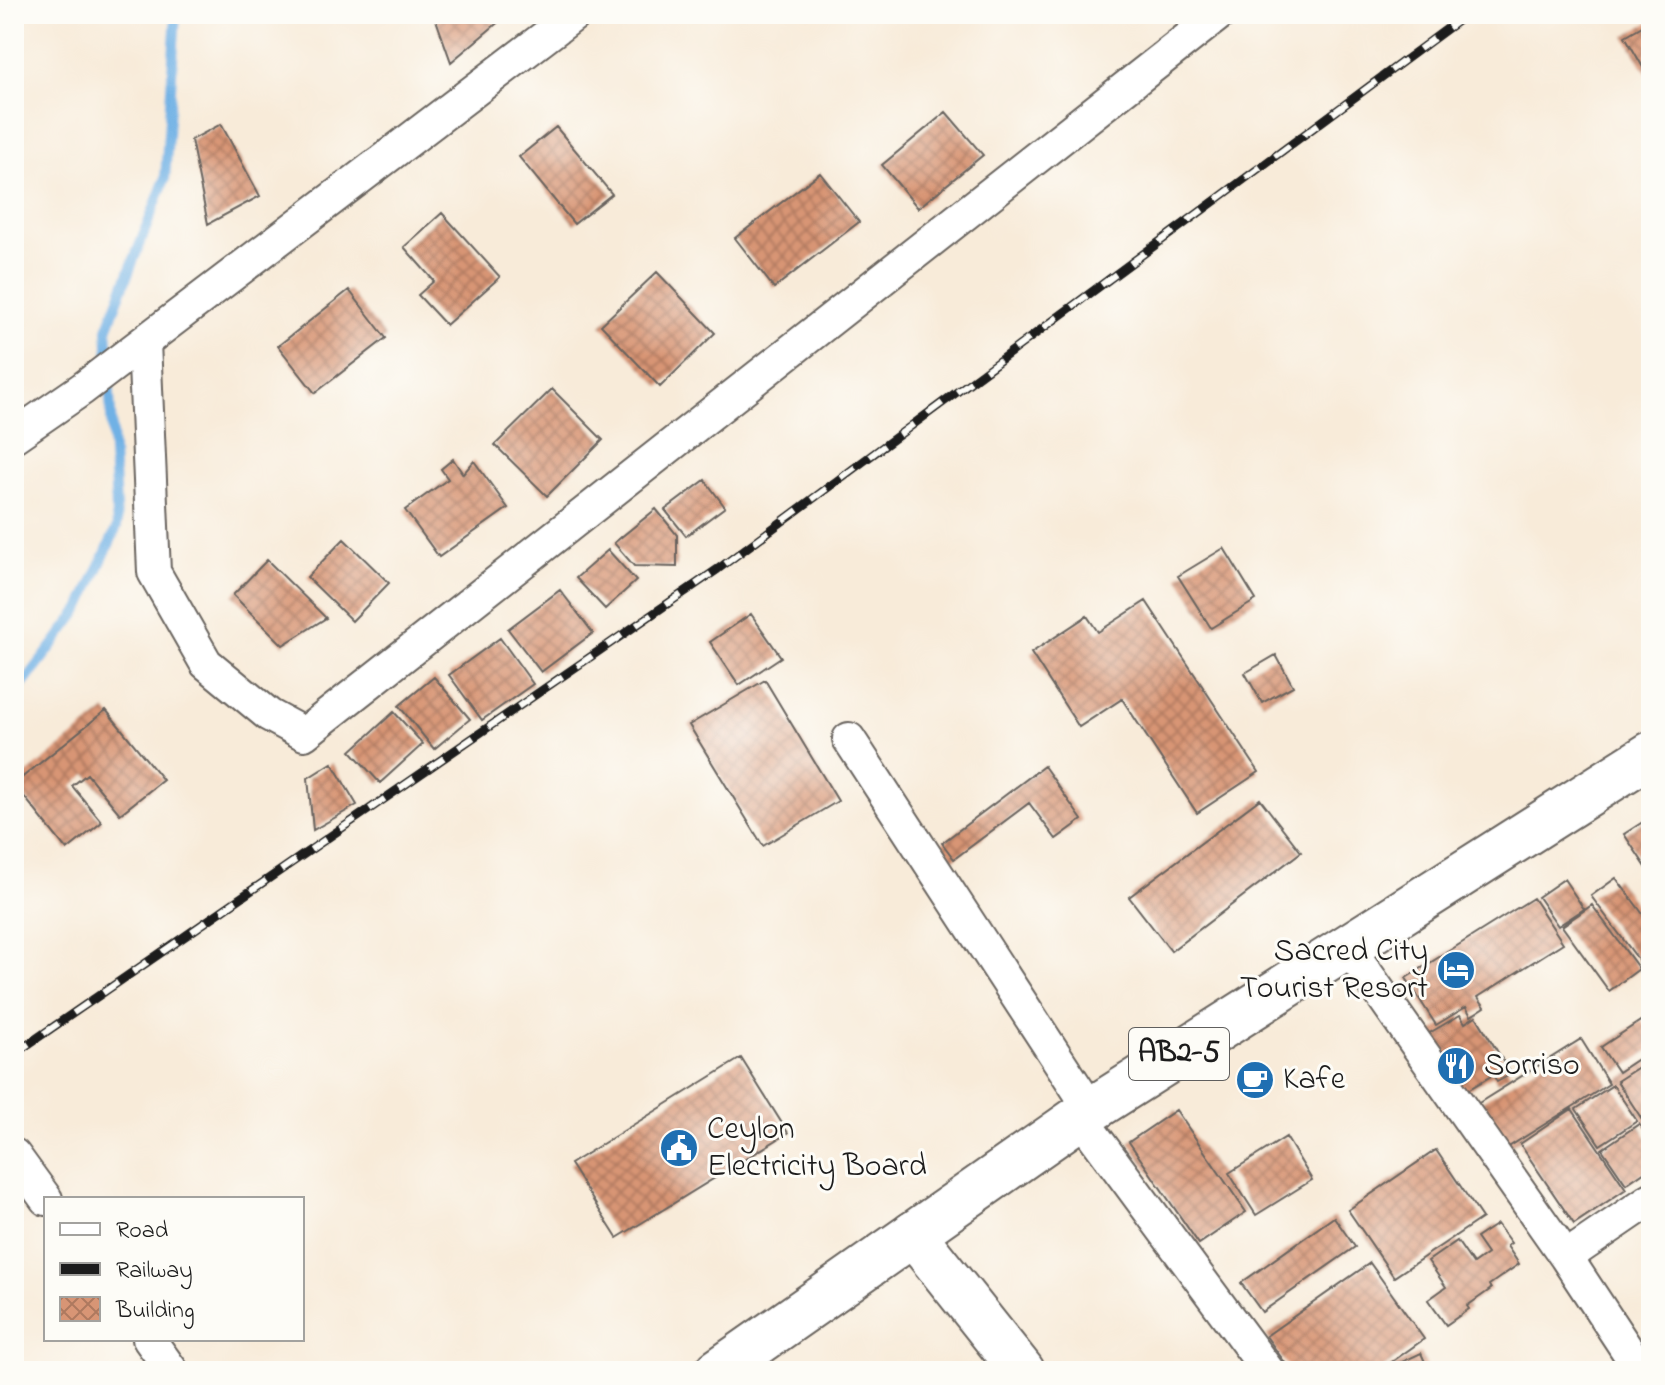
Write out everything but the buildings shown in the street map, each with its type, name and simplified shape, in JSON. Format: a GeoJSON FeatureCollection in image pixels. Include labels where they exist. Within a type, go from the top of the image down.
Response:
{"type":"FeatureCollection","features":[{"type":"Feature","properties":{"kind":"main road","name":"AB2-5"},"geometry":{"type":"LineString","coordinates":[[718,1371],[1086,1114],[1651,754]]}},
{"type":"Feature","properties":{"kind":"main road"},"geometry":{"type":"LineString","coordinates":[[913,1234],[1022,1371]]}},
{"type":"Feature","properties":{"kind":"street"},"geometry":{"type":"LineString","coordinates":[[14,436],[134,350],[575,14]]}},
{"type":"Feature","properties":{"kind":"street"},"geometry":{"type":"LineString","coordinates":[[134,350],[154,572],[206,663],[269,715],[304,734],[1219,14]]}},
{"type":"Feature","properties":{"kind":"street"},"geometry":{"type":"LineString","coordinates":[[849,739],[1086,1114],[1268,1371]]}},
{"type":"Feature","properties":{"kind":"street"},"geometry":{"type":"LineString","coordinates":[[1348,947],[1566,1257],[1641,1371]]}},
{"type":"Feature","properties":{"kind":"street"},"geometry":{"type":"LineString","coordinates":[[14,1155],[45,1197]]}},
{"type":"Feature","properties":{"kind":"street"},"geometry":{"type":"LineString","coordinates":[[1566,1257],[1651,1199]]}},
{"type":"Feature","properties":{"kind":"street"},"geometry":{"type":"LineString","coordinates":[[150,1341],[172,1371]]}},
{"type":"Feature","properties":{"kind":"waterway"},"geometry":{"type":"LineString","coordinates":[[109,361],[107,329],[165,179],[176,14]]}},
{"type":"Feature","properties":{"kind":"waterway"},"geometry":{"type":"LineString","coordinates":[[14,688],[25,682],[80,609],[117,527],[109,377]]}},
{"type":"Feature","properties":{"kind":"railway"},"geometry":{"type":"LineString","coordinates":[[14,1054],[718,569],[1467,14]]}},
{"type":"Feature","properties":{"kind":"place","name":"Sacred City Tourist Resort"},"geometry":{"type":"Point","coordinates":[1456,970]}},
{"type":"Feature","properties":{"kind":"place","name":"Sorriso"},"geometry":{"type":"Point","coordinates":[1456,1066]}},
{"type":"Feature","properties":{"kind":"place","name":"Kafe"},"geometry":{"type":"Point","coordinates":[1255,1080]}},
{"type":"Feature","properties":{"kind":"place","name":"Ceylon Electricity Board"},"geometry":{"type":"Point","coordinates":[679,1148]}}]}
